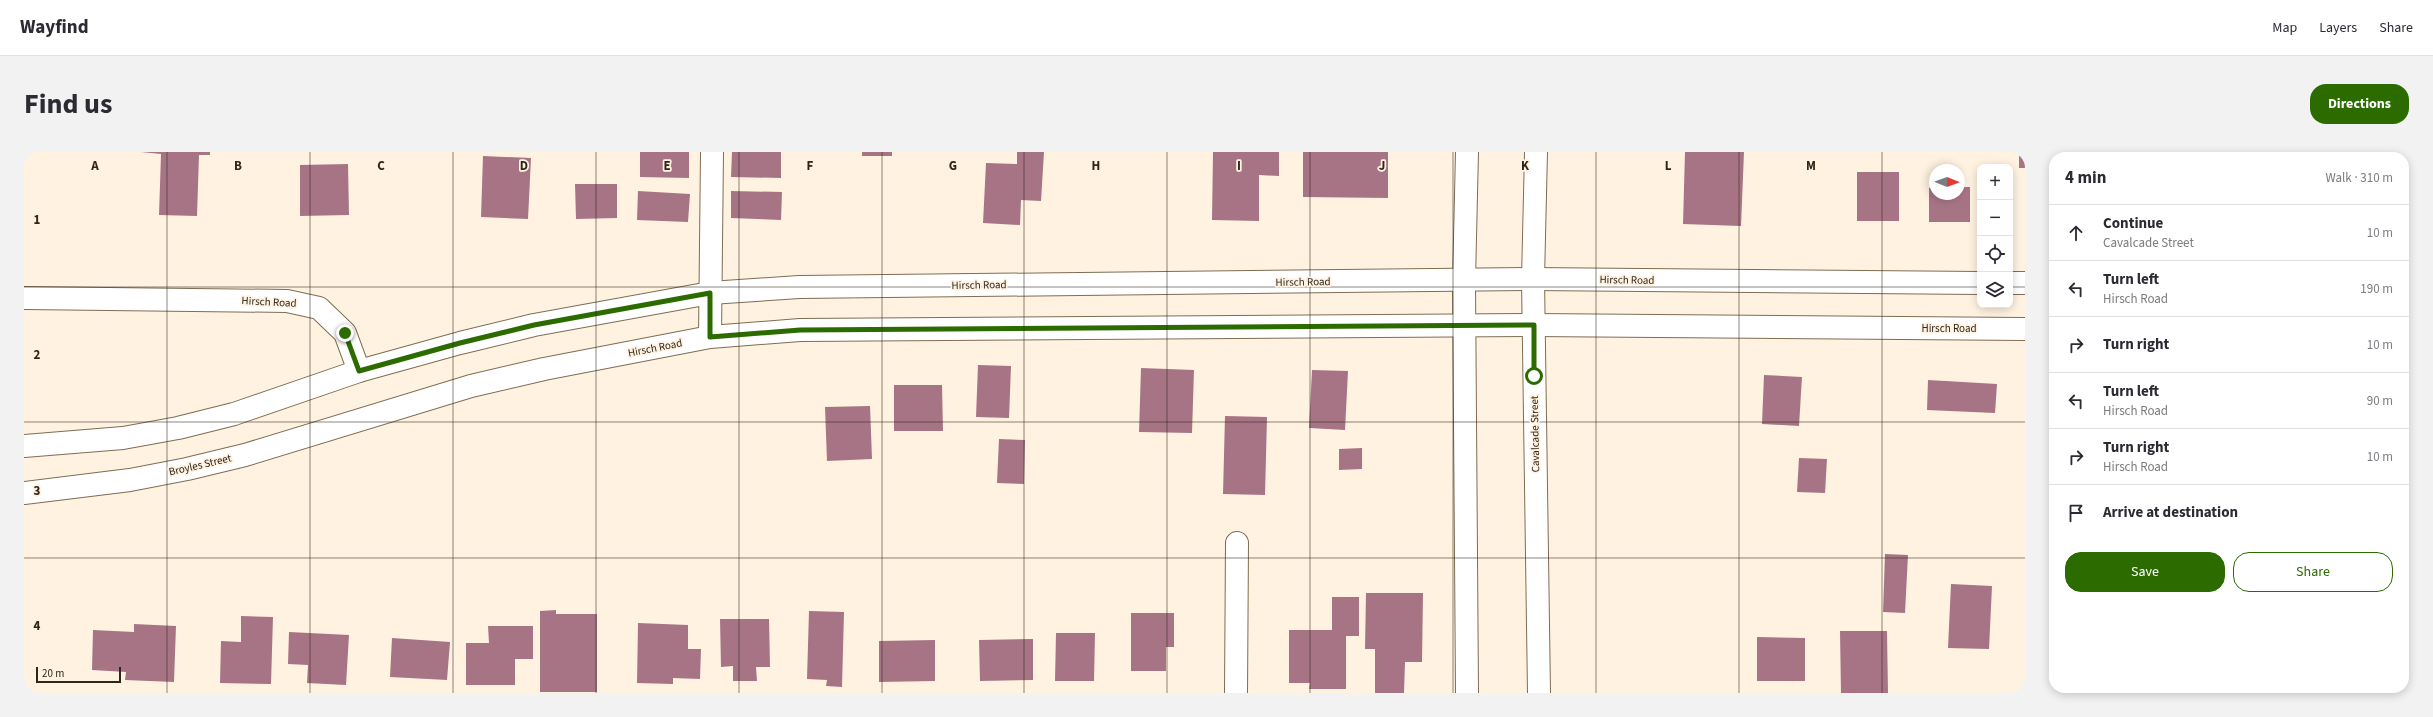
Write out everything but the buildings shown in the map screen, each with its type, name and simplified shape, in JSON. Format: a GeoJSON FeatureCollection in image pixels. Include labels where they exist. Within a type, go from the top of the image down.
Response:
{"type":"FeatureCollection","features":[{"type":"Feature","properties":{"kind":"main road"},"geometry":{"type":"LineString","coordinates":[[710,337],[712,152]]}},
{"type":"Feature","properties":{"kind":"main road"},"geometry":{"type":"LineString","coordinates":[[1467,152],[1464,281],[1467,693]]}},
{"type":"Feature","properties":{"kind":"main road","name":"Cavalcade Street"},"geometry":{"type":"LineString","coordinates":[[1536,152],[1533,279],[1539,693]]}},
{"type":"Feature","properties":{"kind":"main road","name":"Hirsch Road"},"geometry":{"type":"LineString","coordinates":[[24,298],[287,301],[319,308],[345,333],[359,371],[460,343],[534,325],[710,293],[799,287],[1464,281],[1533,279],[1977,283]]}},
{"type":"Feature","properties":{"kind":"main road"},"geometry":{"type":"LineString","coordinates":[[2013,283],[2025,283]]}},
{"type":"Feature","properties":{"kind":"main road","name":"Hirsch Road"},"geometry":{"type":"LineString","coordinates":[[371,415],[471,386],[544,368],[710,337],[800,330],[1534,325],[2025,329]]}},
{"type":"Feature","properties":{"kind":"main road"},"geometry":{"type":"LineString","coordinates":[[24,446],[123,438],[178,428],[234,414],[359,371]]}},
{"type":"Feature","properties":{"kind":"main road","name":"Broyles Street"},"geometry":{"type":"LineString","coordinates":[[24,493],[130,480],[187,469],[245,455],[371,415]]}},
{"type":"Feature","properties":{"kind":"main road"},"geometry":{"type":"LineString","coordinates":[[1236,693],[1237,543]]}},
{"type":"Feature","properties":{"kind":"route"},"geometry":{"type":"LineString","coordinates":[[345,333],[359,371],[460,343],[534,325],[710,293],[710,337],[800,330],[1534,325],[1534,376]]}}]}
